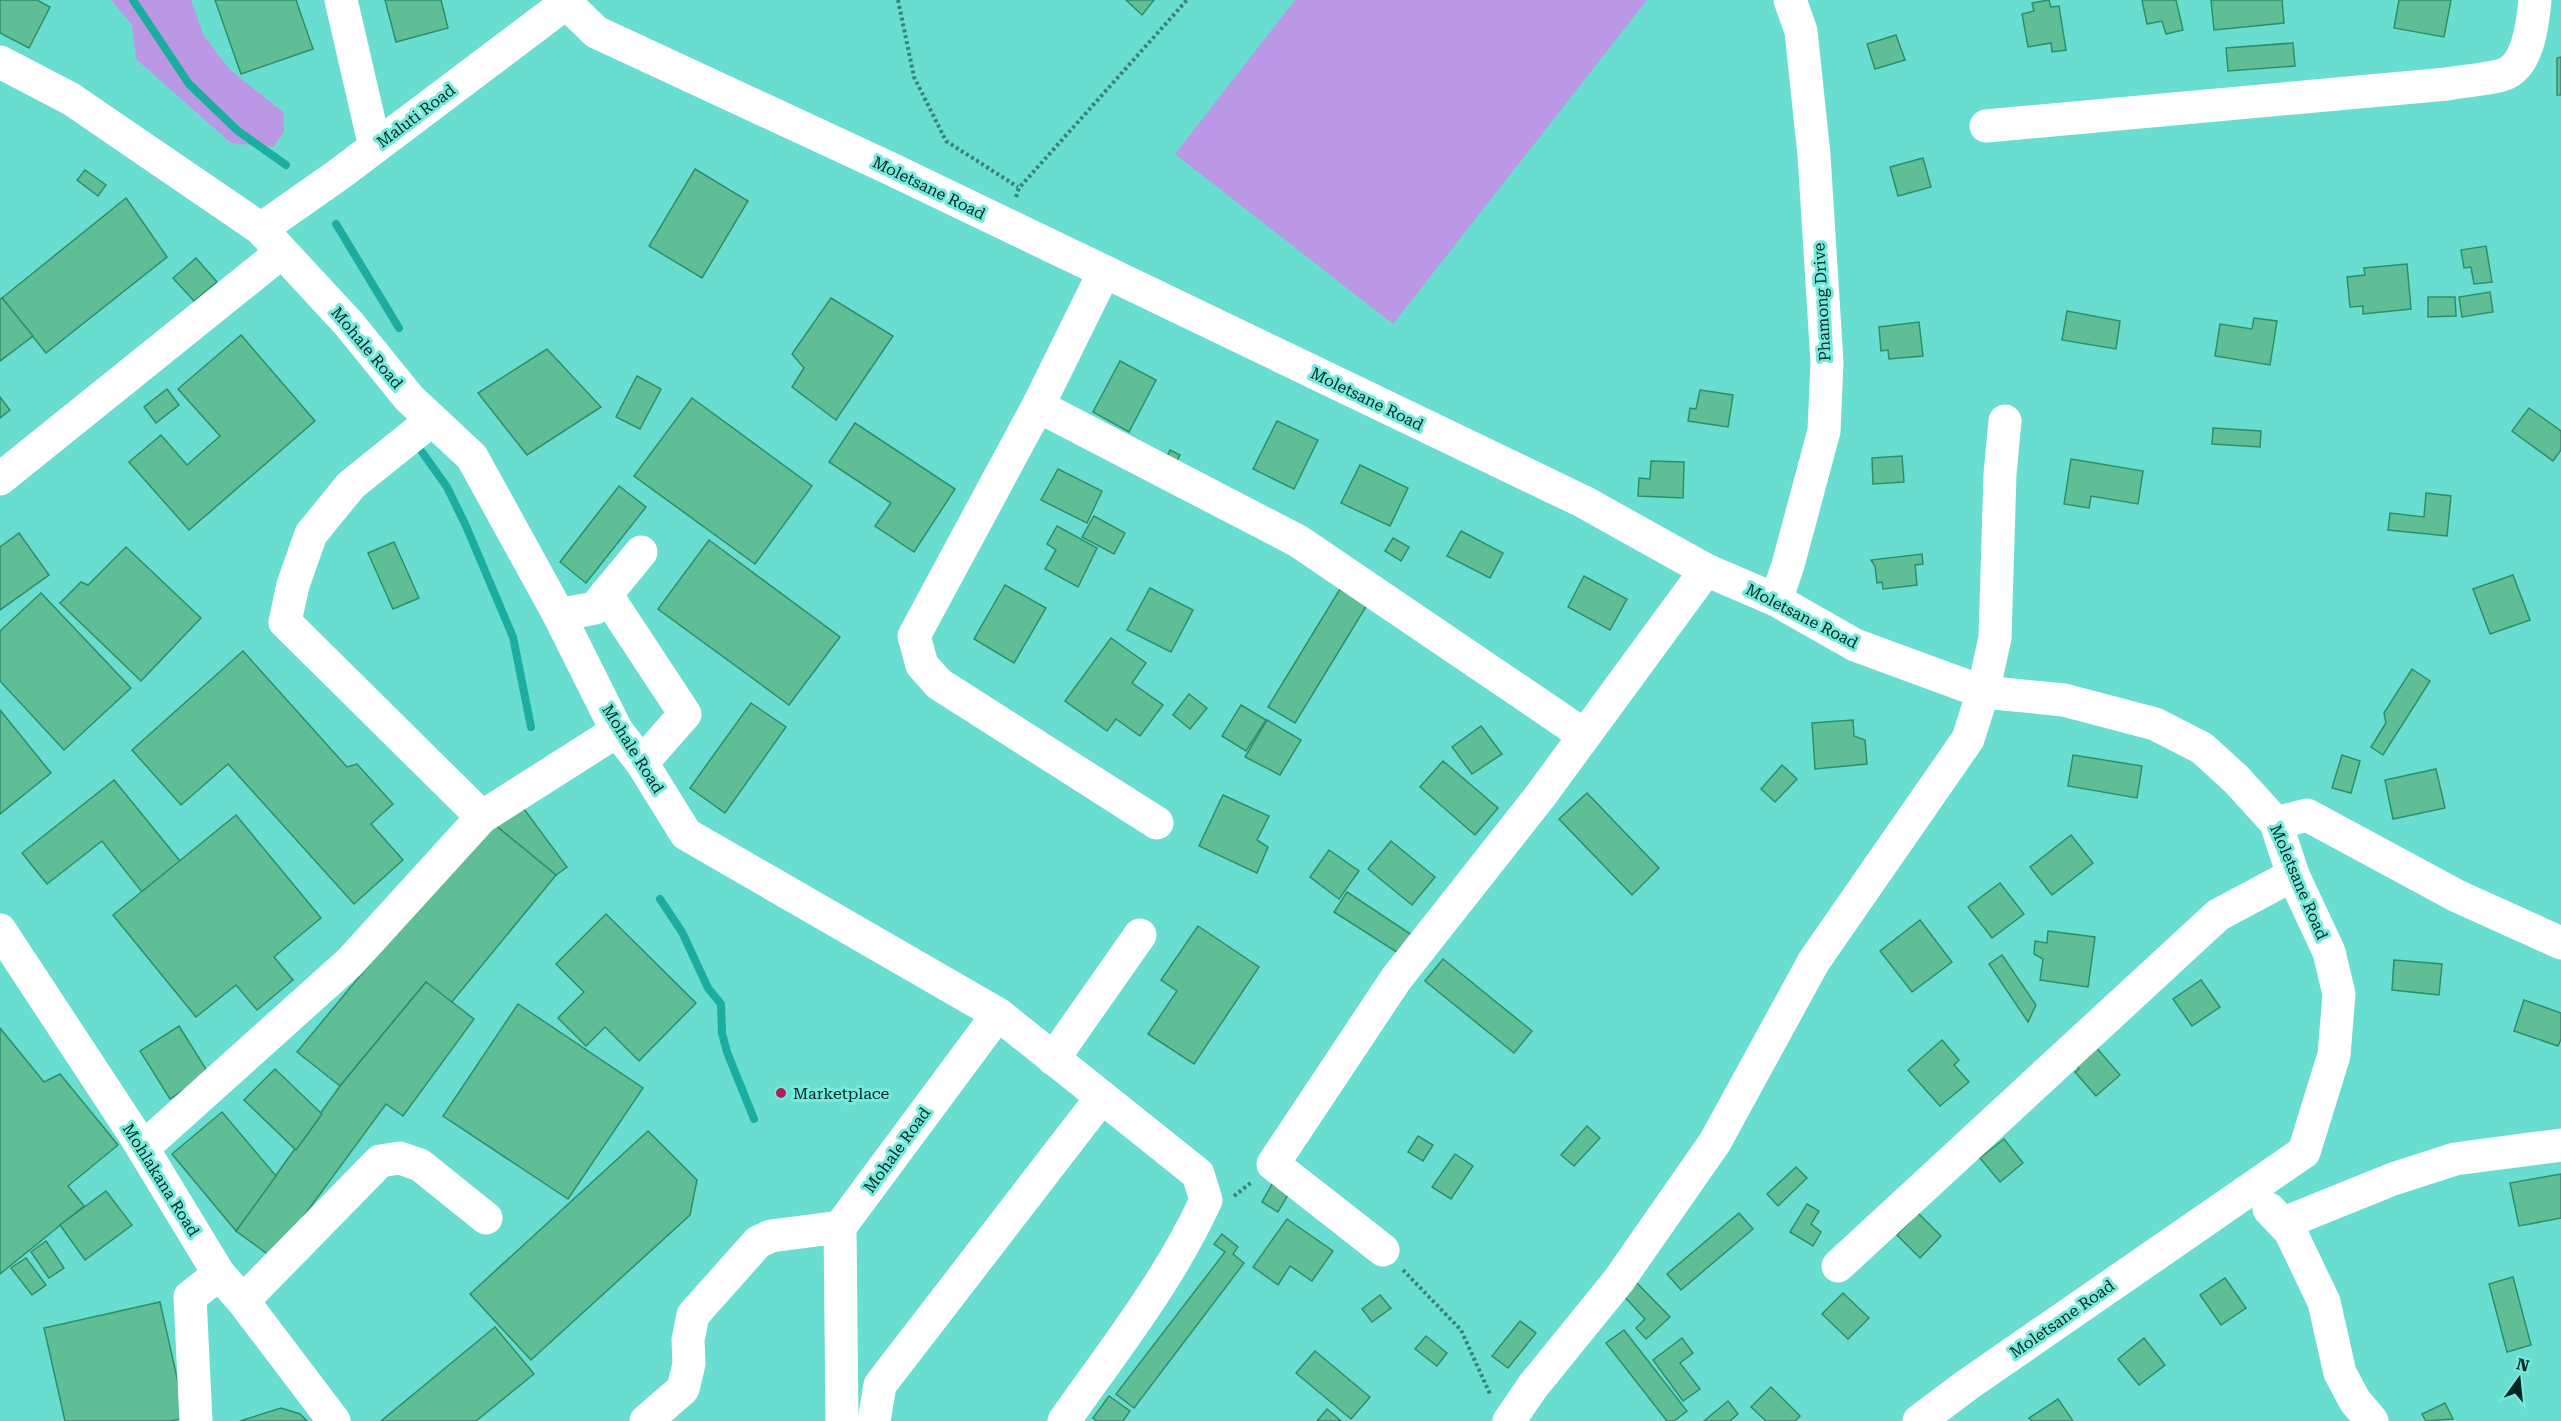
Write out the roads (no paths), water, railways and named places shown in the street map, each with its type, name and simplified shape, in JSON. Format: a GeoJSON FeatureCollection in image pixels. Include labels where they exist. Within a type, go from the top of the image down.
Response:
{"type":"FeatureCollection","features":[{"type":"Feature","properties":{"kind":"street"},"geometry":{"type":"LineString","coordinates":[[341,0],[375,147]]}},
{"type":"Feature","properties":{"kind":"street","name":"Phamong Drive"},"geometry":{"type":"LineString","coordinates":[[1776,600],[1824,431],[1827,362],[1814,155],[1801,31],[1790,0]]}},
{"type":"Feature","properties":{"kind":"street"},"geometry":{"type":"LineString","coordinates":[[1986,126],[2447,84],[2508,72],[2523,57],[2533,26],[2535,0]]}},
{"type":"Feature","properties":{"kind":"street","name":"Maluti Road"},"geometry":{"type":"LineString","coordinates":[[0,479],[271,240],[286,213],[568,2]]}},
{"type":"Feature","properties":{"kind":"street","name":"Moletsane Road"},"geometry":{"type":"LineString","coordinates":[[568,2],[596,32],[889,168],[1584,502],[1706,570],[1776,600],[1855,645],[1983,692],[2064,700],[2155,724],[2202,748],[2236,779],[2276,823],[2293,874],[2329,952],[2339,994],[2334,1055],[2304,1152],[1919,1421]]}},
{"type":"Feature","properties":{"kind":"street","name":"Mohale Road"},"geometry":{"type":"LineString","coordinates":[[2,65],[71,99],[271,240],[349,324],[409,398],[472,457],[559,615],[617,730],[642,763],[686,834],[998,1014],[840,1227]]}},
{"type":"Feature","properties":{"kind":"street"},"geometry":{"type":"LineString","coordinates":[[1104,272],[1038,406],[914,636],[922,665],[939,684],[1157,823]]}},
{"type":"Feature","properties":{"kind":"street"},"geometry":{"type":"LineString","coordinates":[[1038,406],[1298,541],[1584,735]]}},
{"type":"Feature","properties":{"kind":"street"},"geometry":{"type":"LineString","coordinates":[[432,420],[351,485],[311,534],[293,585],[285,622],[482,817]]}},
{"type":"Feature","properties":{"kind":"street"},"geometry":{"type":"LineString","coordinates":[[1501,1411],[1533,1386],[1619,1280],[1715,1142],[1814,960],[1968,740],[1983,692],[1995,638],[2000,474],[2006,421]]}},
{"type":"Feature","properties":{"kind":"street"},"geometry":{"type":"LineString","coordinates":[[559,615],[595,608],[641,552]]}},
{"type":"Feature","properties":{"kind":"street"},"geometry":{"type":"LineString","coordinates":[[1383,1250],[1273,1164],[1396,979],[1541,795],[1706,570]]}},
{"type":"Feature","properties":{"kind":"street"},"geometry":{"type":"LineString","coordinates":[[606,594],[685,714],[642,763]]}},
{"type":"Feature","properties":{"kind":"street"},"geometry":{"type":"LineString","coordinates":[[143,1148],[350,963],[482,817],[617,730]]}},
{"type":"Feature","properties":{"kind":"street"},"geometry":{"type":"LineString","coordinates":[[2276,823],[2307,815],[2457,896],[2561,943]]}},
{"type":"Feature","properties":{"kind":"street"},"geometry":{"type":"LineString","coordinates":[[1838,1266],[2218,915],[2293,874]]}},
{"type":"Feature","properties":{"kind":"street"},"geometry":{"type":"LineString","coordinates":[[1053,1059],[1140,935]]}},
{"type":"Feature","properties":{"kind":"street","name":"Mohlakana Road"},"geometry":{"type":"LineString","coordinates":[[5,950],[143,1148],[219,1274],[243,1301],[334,1421]]}},
{"type":"Feature","properties":{"kind":"street"},"geometry":{"type":"LineString","coordinates":[[998,1014],[1198,1174],[1206,1200],[1195,1226],[1165,1275],[1064,1421]]}},
{"type":"Feature","properties":{"kind":"street"},"geometry":{"type":"LineString","coordinates":[[874,1421],[880,1385],[1102,1097]]}},
{"type":"Feature","properties":{"kind":"street"},"geometry":{"type":"LineString","coordinates":[[2284,1223],[2393,1179],[2455,1159],[2561,1145]]}},
{"type":"Feature","properties":{"kind":"street"},"geometry":{"type":"LineString","coordinates":[[243,1301],[380,1161],[400,1158],[420,1165],[486,1218]]}},
{"type":"Feature","properties":{"kind":"street"},"geometry":{"type":"LineString","coordinates":[[2250,1191],[2290,1231],[2324,1302],[2340,1373],[2355,1401],[2372,1421]]}},
{"type":"Feature","properties":{"kind":"street"},"geometry":{"type":"LineString","coordinates":[[646,1421],[683,1389],[689,1364],[688,1340],[693,1315],[758,1242],[771,1236],[840,1227],[842,1421]]}},
{"type":"Feature","properties":{"kind":"street"},"geometry":{"type":"LineString","coordinates":[[196,1421],[190,1297],[219,1274]]}},
{"type":"Feature","properties":{"kind":"waterway"},"geometry":{"type":"LineString","coordinates":[[133,0],[189,84],[238,131],[286,165]]}},
{"type":"Feature","properties":{"kind":"waterway"},"geometry":{"type":"LineString","coordinates":[[336,224],[399,328]]}},
{"type":"Feature","properties":{"kind":"waterway"},"geometry":{"type":"LineString","coordinates":[[422,452],[447,487],[513,637],[531,727]]}},
{"type":"Feature","properties":{"kind":"waterway"},"geometry":{"type":"LineString","coordinates":[[660,899],[682,932],[708,988],[721,1004],[722,1033],[727,1052],[754,1119]]}},
{"type":"Feature","properties":{"kind":"place","name":"Marketplace"},"geometry":{"type":"Point","coordinates":[781,1093]}}]}
